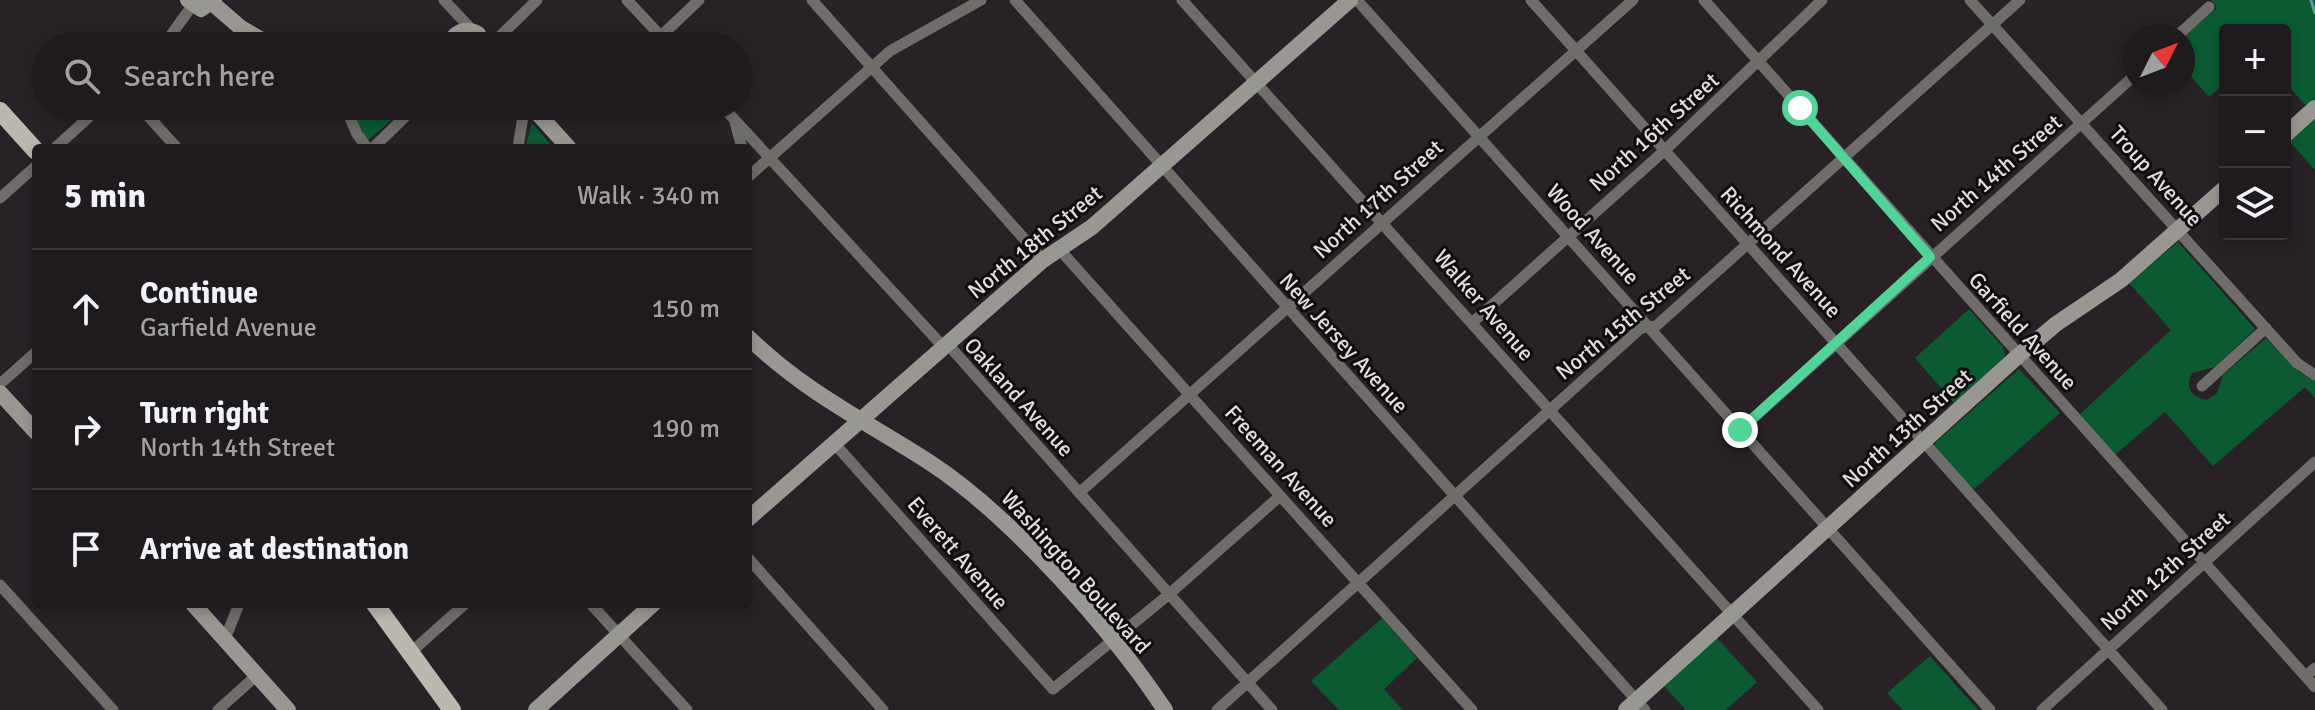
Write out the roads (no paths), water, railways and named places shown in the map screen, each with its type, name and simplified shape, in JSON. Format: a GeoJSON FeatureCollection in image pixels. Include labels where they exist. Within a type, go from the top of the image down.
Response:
{"type":"FeatureCollection","features":[{"type":"Feature","properties":{"kind":"main road"},"geometry":{"type":"LineString","coordinates":[[0,111],[32,147]]}},
{"type":"Feature","properties":{"kind":"main road"},"geometry":{"type":"LineString","coordinates":[[378,608],[452,710]]}},
{"type":"Feature","properties":{"kind":"street"},"geometry":{"type":"LineString","coordinates":[[444,0],[474,32]]}},
{"type":"Feature","properties":{"kind":"street"},"geometry":{"type":"LineString","coordinates":[[503,32],[537,0]]}},
{"type":"Feature","properties":{"kind":"street"},"geometry":{"type":"LineString","coordinates":[[627,0],[657,32]]}},
{"type":"Feature","properties":{"kind":"street"},"geometry":{"type":"LineString","coordinates":[[665,32],[699,0]]}},
{"type":"Feature","properties":{"kind":"street"},"geometry":{"type":"LineString","coordinates":[[812,0],[1043,260]]}},
{"type":"Feature","properties":{"kind":"street"},"geometry":{"type":"LineString","coordinates":[[752,174],[890,51],[981,0]]}},
{"type":"Feature","properties":{"kind":"street","name":"New Jersey Avenue"},"geometry":{"type":"LineString","coordinates":[[1015,0],[1455,497],[1636,707]]}},
{"type":"Feature","properties":{"kind":"street","name":"Walker Avenue"},"geometry":{"type":"LineString","coordinates":[[1182,0],[1818,710]]}},
{"type":"Feature","properties":{"kind":"street","name":"North 18th Street"},"geometry":{"type":"LineString","coordinates":[[752,515],[944,345],[1043,260],[1060,250],[1160,167],[1350,0]]}},
{"type":"Feature","properties":{"kind":"street","name":"Wood Avenue"},"geometry":{"type":"LineString","coordinates":[[1357,0],[1990,710]]}},
{"type":"Feature","properties":{"kind":"street","name":"Richmond Avenue"},"geometry":{"type":"LineString","coordinates":[[1531,0],[2162,710]]}},
{"type":"Feature","properties":{"kind":"street","name":"North 17th Street"},"geometry":{"type":"LineString","coordinates":[[1079,493],[1633,0]]}},
{"type":"Feature","properties":{"kind":"street","name":"Garfield Avenue"},"geometry":{"type":"LineString","coordinates":[[1704,0],[2018,356],[2204,562],[2310,672],[2315,687]]}},
{"type":"Feature","properties":{"kind":"street","name":"North 16th Street"},"geometry":{"type":"LineString","coordinates":[[1473,322],[1754,68],[1759,59],[1822,0]]}},
{"type":"Feature","properties":{"kind":"street","name":"Troup Avenue"},"geometry":{"type":"LineString","coordinates":[[1970,0],[2297,363],[2315,375]]}},
{"type":"Feature","properties":{"kind":"street","name":"North 15th Street"},"geometry":{"type":"LineString","coordinates":[[1217,710],[1641,328],[1656,326],[2020,0]]}},
{"type":"Feature","properties":{"kind":"street"},"geometry":{"type":"LineString","coordinates":[[172,32],[190,3],[205,8],[213,2],[248,32]]}},
{"type":"Feature","properties":{"kind":"street"},"geometry":{"type":"LineString","coordinates":[[2190,24],[2209,7]]}},
{"type":"Feature","properties":{"kind":"street"},"geometry":{"type":"LineString","coordinates":[[450,32],[454,12]]}},
{"type":"Feature","properties":{"kind":"street","name":"North 14th Street"},"geometry":{"type":"LineString","coordinates":[[1740,430],[2123,86]]}},
{"type":"Feature","properties":{"kind":"street"},"geometry":{"type":"LineString","coordinates":[[2291,130],[2315,108]]}},
{"type":"Feature","properties":{"kind":"street"},"geometry":{"type":"LineString","coordinates":[[59,144],[86,120]]}},
{"type":"Feature","properties":{"kind":"street"},"geometry":{"type":"LineString","coordinates":[[152,120],[173,144]]}},
{"type":"Feature","properties":{"kind":"street"},"geometry":{"type":"LineString","coordinates":[[351,120],[364,144]]}},
{"type":"Feature","properties":{"kind":"street"},"geometry":{"type":"LineString","coordinates":[[377,144],[402,120]]}},
{"type":"Feature","properties":{"kind":"street"},"geometry":{"type":"LineString","coordinates":[[519,144],[522,120]]}},
{"type":"Feature","properties":{"kind":"street"},"geometry":{"type":"LineString","coordinates":[[544,120],[565,144]]}},
{"type":"Feature","properties":{"kind":"street","name":"Oakland Avenue"},"geometry":{"type":"LineString","coordinates":[[732,120],[741,144]]}},
{"type":"Feature","properties":{"kind":"street","name":"Oakland Avenue"},"geometry":{"type":"LineString","coordinates":[[735,120],[944,345],[952,349],[1167,596],[1272,710]]}},
{"type":"Feature","properties":{"kind":"street"},"geometry":{"type":"LineString","coordinates":[[0,198],[32,170]]}},
{"type":"Feature","properties":{"kind":"street","name":"North 13th Street"},"geometry":{"type":"LineString","coordinates":[[1636,707],[2018,356],[2056,324],[2121,280],[2219,193]]}},
{"type":"Feature","properties":{"kind":"street","name":"Freeman Avenue"},"geometry":{"type":"LineString","coordinates":[[1060,250],[1472,710]]}},
{"type":"Feature","properties":{"kind":"street"},"geometry":{"type":"LineString","coordinates":[[2202,386],[2266,328]]}},
{"type":"Feature","properties":{"kind":"street","name":"Washington Boulevard"},"geometry":{"type":"LineString","coordinates":[[752,340],[818,396],[934,466],[998,516],[1113,642],[1165,710]]}},
{"type":"Feature","properties":{"kind":"street"},"geometry":{"type":"LineString","coordinates":[[0,384],[32,356]]}},
{"type":"Feature","properties":{"kind":"street"},"geometry":{"type":"LineString","coordinates":[[0,393],[32,428]]}},
{"type":"Feature","properties":{"kind":"street","name":"Everett Avenue"},"geometry":{"type":"LineString","coordinates":[[834,443],[1053,689],[1113,642]]}},
{"type":"Feature","properties":{"kind":"street","name":"North 12th Street"},"geometry":{"type":"LineString","coordinates":[[2042,710],[2315,462]]}},
{"type":"Feature","properties":{"kind":"street"},"geometry":{"type":"LineString","coordinates":[[1113,642],[1280,496]]}},
{"type":"Feature","properties":{"kind":"street"},"geometry":{"type":"LineString","coordinates":[[752,563],[883,710]]}},
{"type":"Feature","properties":{"kind":"street"},"geometry":{"type":"LineString","coordinates":[[0,585],[113,710]]}},
{"type":"Feature","properties":{"kind":"street"},"geometry":{"type":"LineString","coordinates":[[197,608],[288,710]]}},
{"type":"Feature","properties":{"kind":"street"},"geometry":{"type":"LineString","coordinates":[[225,639],[237,608]]}},
{"type":"Feature","properties":{"kind":"street"},"geometry":{"type":"LineString","coordinates":[[410,653],[461,608]]}},
{"type":"Feature","properties":{"kind":"street"},"geometry":{"type":"LineString","coordinates":[[595,608],[687,710]]}},
{"type":"Feature","properties":{"kind":"street"},"geometry":{"type":"LineString","coordinates":[[536,710],[649,608]]}},
{"type":"Feature","properties":{"kind":"street"},"geometry":{"type":"LineString","coordinates":[[218,710],[257,675]]}},
{"type":"Feature","properties":{"kind":"waterway"},"geometry":{"type":"LineString","coordinates":[[2311,0],[2315,13]]}}]}
